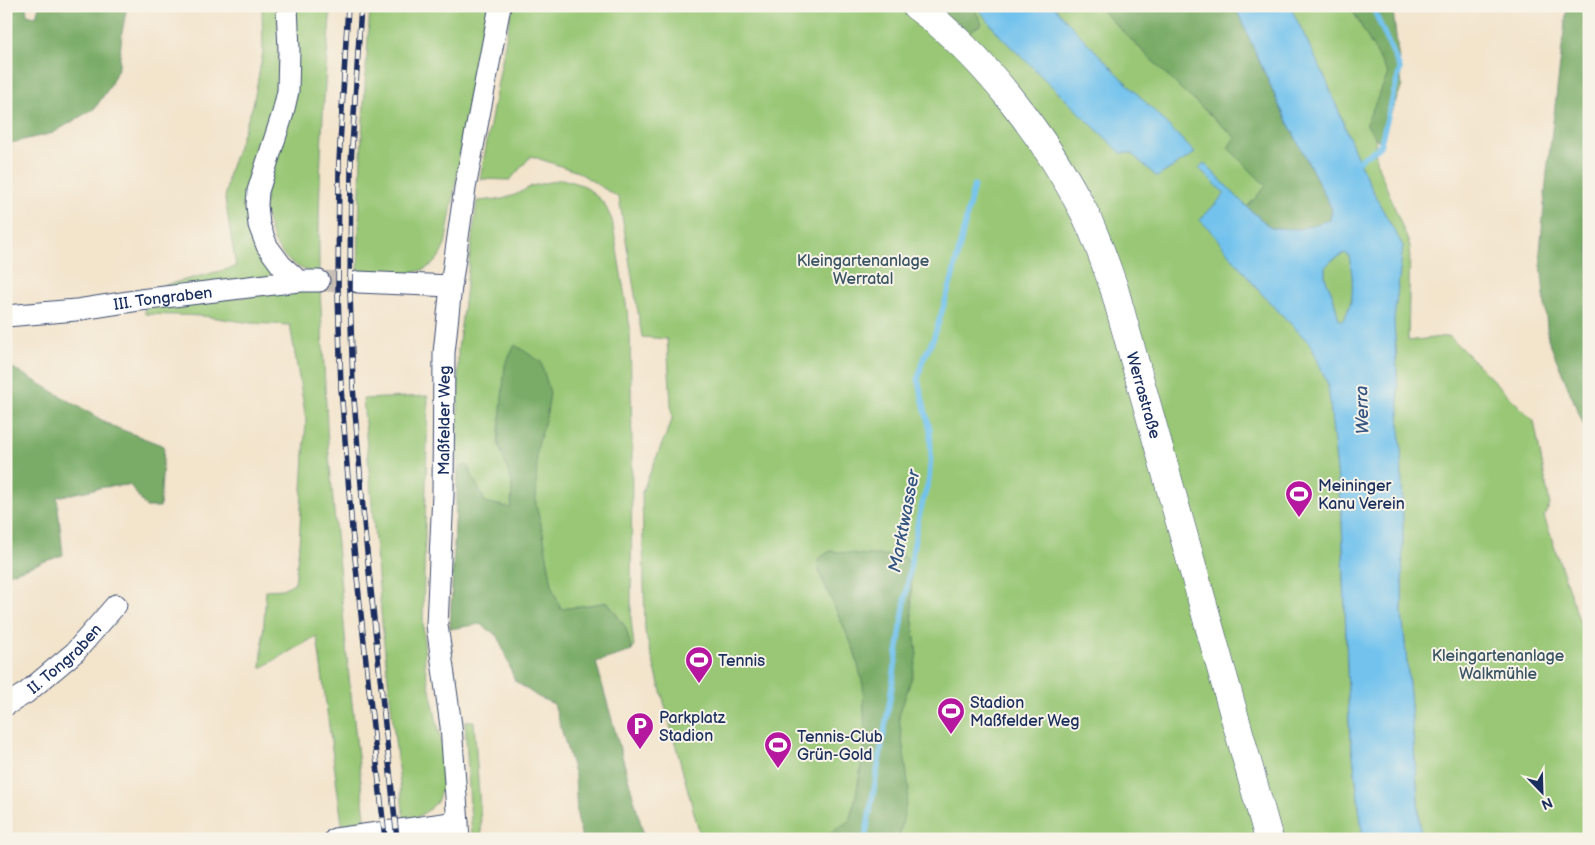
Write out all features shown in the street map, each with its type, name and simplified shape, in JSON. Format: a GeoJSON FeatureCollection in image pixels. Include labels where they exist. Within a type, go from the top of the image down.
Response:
{"type":"FeatureCollection","features":[{"type":"Feature","properties":{"kind":"street","name":"III. Tongraben"},"geometry":{"type":"LineString","coordinates":[[6,316],[76,310],[140,300],[309,281],[281,265],[267,246],[259,225],[257,205],[258,191],[283,113],[288,91],[287,6]]}},
{"type":"Feature","properties":{"kind":"street","name":"Maßfelder Weg"},"geometry":{"type":"LineString","coordinates":[[458,830],[451,726],[437,625],[443,494],[444,353],[451,286],[465,188],[500,6]]}},
{"type":"Feature","properties":{"kind":"street","name":"Werrastraße"},"geometry":{"type":"LineString","coordinates":[[916,6],[964,47],[1008,98],[1046,147],[1093,232],[1114,288],[1269,839]]}},
{"type":"Feature","properties":{"kind":"street"},"geometry":{"type":"LineString","coordinates":[[358,282],[451,286]]}},
{"type":"Feature","properties":{"kind":"street","name":"II. Tongraben"},"geometry":{"type":"LineString","coordinates":[[6,705],[26,693],[75,652],[116,605]]}},
{"type":"Feature","properties":{"kind":"street"},"geometry":{"type":"LineString","coordinates":[[341,838],[458,830]]}},
{"type":"Feature","properties":{"kind":"green space"},"geometry":{"type":"Polygon","coordinates":[[[6,6],[26,6],[27,15],[36,17],[39,6],[127,6],[119,66],[109,88],[95,108],[53,133],[6,144],[6,6]]]}},
{"type":"Feature","properties":{"kind":"green space"},"geometry":{"type":"Polygon","coordinates":[[[262,6],[277,6],[280,74],[272,119],[253,170],[248,191],[261,251],[273,272],[269,277],[162,289],[161,286],[236,267],[225,199],[229,172],[253,105],[263,52],[262,6]]]}},
{"type":"Feature","properties":{"kind":"green space"},"geometry":{"type":"Polygon","coordinates":[[[297,6],[331,6],[319,208],[319,275],[295,265],[280,251],[271,233],[264,208],[297,6]]]}},
{"type":"Feature","properties":{"kind":"green space"},"geometry":{"type":"Polygon","coordinates":[[[370,6],[489,6],[483,29],[445,245],[435,262],[427,268],[409,273],[388,274],[358,271],[361,152],[370,6]]]}},
{"type":"Feature","properties":{"kind":"green space"},"geometry":{"type":"Polygon","coordinates":[[[512,6],[1366,6],[1391,65],[1374,113],[1376,161],[1410,246],[1408,341],[1449,336],[1534,421],[1550,505],[1544,516],[1589,649],[1589,839],[1421,839],[1402,613],[1403,521],[1396,344],[1342,520],[1349,721],[1363,839],[701,839],[645,632],[642,492],[672,420],[667,339],[642,337],[619,198],[578,172],[531,156],[510,180],[480,179],[512,6]]]}},
{"type":"Feature","properties":{"kind":"green space"},"geometry":{"type":"Polygon","coordinates":[[[937,6],[973,6],[982,24],[967,33],[937,6]]]}},
{"type":"Feature","properties":{"kind":"green space"},"geometry":{"type":"Polygon","coordinates":[[[1097,6],[1235,6],[1279,105],[1332,209],[1330,220],[1299,229],[1271,228],[1247,207],[1266,186],[1228,148],[1235,137],[1181,89],[1097,6]]]}},
{"type":"Feature","properties":{"kind":"green space"},"geometry":{"type":"Polygon","coordinates":[[[1350,6],[1392,6],[1402,86],[1379,142],[1366,124],[1388,74],[1350,6]]]}},
{"type":"Feature","properties":{"kind":"green space"},"geometry":{"type":"Polygon","coordinates":[[[1567,6],[1589,6],[1589,438],[1548,339],[1540,252],[1547,172],[1567,6]]]}},
{"type":"Feature","properties":{"kind":"green space"},"geometry":{"type":"Polygon","coordinates":[[[562,179],[585,186],[604,203],[612,220],[630,327],[632,446],[631,619],[634,646],[632,651],[490,602],[450,629],[458,468],[458,349],[477,201],[502,199],[532,186],[562,179]]]}},
{"type":"Feature","properties":{"kind":"green space"},"geometry":{"type":"Polygon","coordinates":[[[320,289],[328,444],[348,668],[366,827],[348,829],[342,824],[317,636],[261,668],[266,590],[282,589],[295,583],[299,544],[306,419],[290,325],[251,323],[203,316],[145,314],[145,307],[320,289]]]}},
{"type":"Feature","properties":{"kind":"green space"},"geometry":{"type":"Polygon","coordinates":[[[515,345],[541,362],[550,393],[547,413],[537,449],[536,505],[553,590],[561,609],[608,602],[626,628],[632,651],[596,662],[645,839],[582,839],[577,815],[575,776],[554,704],[538,697],[515,681],[498,636],[480,624],[450,629],[458,468],[467,465],[485,502],[511,508],[512,483],[498,442],[505,365],[515,345]]]}},
{"type":"Feature","properties":{"kind":"green space"},"geometry":{"type":"Polygon","coordinates":[[[6,364],[112,426],[164,446],[160,507],[146,507],[130,485],[104,487],[57,497],[63,555],[6,575],[6,364]]]}},
{"type":"Feature","properties":{"kind":"green space"},"geometry":{"type":"Polygon","coordinates":[[[428,396],[423,620],[425,667],[442,745],[442,787],[437,802],[430,809],[416,818],[404,820],[383,635],[363,399],[428,396]]]}},
{"type":"Feature","properties":{"kind":"green space"},"geometry":{"type":"Polygon","coordinates":[[[830,551],[868,555],[903,555],[911,565],[912,614],[917,655],[913,674],[899,716],[909,790],[899,839],[825,839],[824,836],[849,821],[855,800],[865,745],[863,685],[854,650],[819,572],[818,559],[830,551]]]}},
{"type":"Feature","properties":{"kind":"green space"},"geometry":{"type":"Polygon","coordinates":[[[465,721],[474,721],[482,839],[472,839],[465,721]]]}},
{"type":"Feature","properties":{"kind":"water"},"geometry":{"type":"Polygon","coordinates":[[[979,6],[1054,6],[1195,153],[1157,177],[1131,153],[1121,153],[1001,37],[981,12],[979,6]]]}},
{"type":"Feature","properties":{"kind":"water","name":"Werra"},"geometry":{"type":"Polygon","coordinates":[[[1235,6],[1290,6],[1327,82],[1360,164],[1403,246],[1394,320],[1403,521],[1402,613],[1421,839],[1363,839],[1349,722],[1342,520],[1328,385],[1311,345],[1259,291],[1200,220],[1225,194],[1199,168],[1204,163],[1247,207],[1271,228],[1299,229],[1330,220],[1332,209],[1279,105],[1235,6]],[[1345,253],[1325,267],[1325,277],[1333,296],[1339,320],[1343,320],[1352,297],[1352,272],[1349,256],[1345,253]]]}},
{"type":"Feature","properties":{"kind":"waterway"},"geometry":{"type":"LineString","coordinates":[[1354,164],[1380,146],[1400,69],[1372,6]]}},
{"type":"Feature","properties":{"kind":"waterway","name":"Marktwasser"},"geometry":{"type":"LineString","coordinates":[[865,839],[890,699],[913,549],[919,516],[929,479],[930,430],[918,380],[922,362],[934,337],[952,279],[974,185]]}},
{"type":"Feature","properties":{"kind":"tunnel"},"geometry":{"type":"LineString","coordinates":[[319,281],[358,282]]}},
{"type":"Feature","properties":{"kind":"railway"},"geometry":{"type":"LineString","coordinates":[[348,6],[339,162],[338,293],[341,388],[352,530],[385,839]]}},
{"type":"Feature","properties":{"kind":"railway"},"geometry":{"type":"LineString","coordinates":[[361,6],[351,162],[350,292],[353,387],[365,533],[397,839]]}},
{"type":"Feature","properties":{"kind":"place","name":"Meininger Kanu Verein"},"geometry":{"type":"Point","coordinates":[1299,518]}},
{"type":"Feature","properties":{"kind":"place","name":"Tennis"},"geometry":{"type":"Point","coordinates":[699,684]}},
{"type":"Feature","properties":{"kind":"place","name":"Stadion Maßfelder Weg"},"geometry":{"type":"Point","coordinates":[951,735]}},
{"type":"Feature","properties":{"kind":"place","name":"Parkplatz Stadion"},"geometry":{"type":"Point","coordinates":[640,750]}},
{"type":"Feature","properties":{"kind":"place","name":"Tennis-Club Grün-Gold"},"geometry":{"type":"Point","coordinates":[778,769]}},
{"type":"Feature","properties":{"kind":"park label","name":"Kleingartenanlage Werratal"},"geometry":{"type":"Point","coordinates":[863,269]}},
{"type":"Feature","properties":{"kind":"park label","name":"Kleingartenanlage Walkmühle"},"geometry":{"type":"Point","coordinates":[1498,664]}}]}
